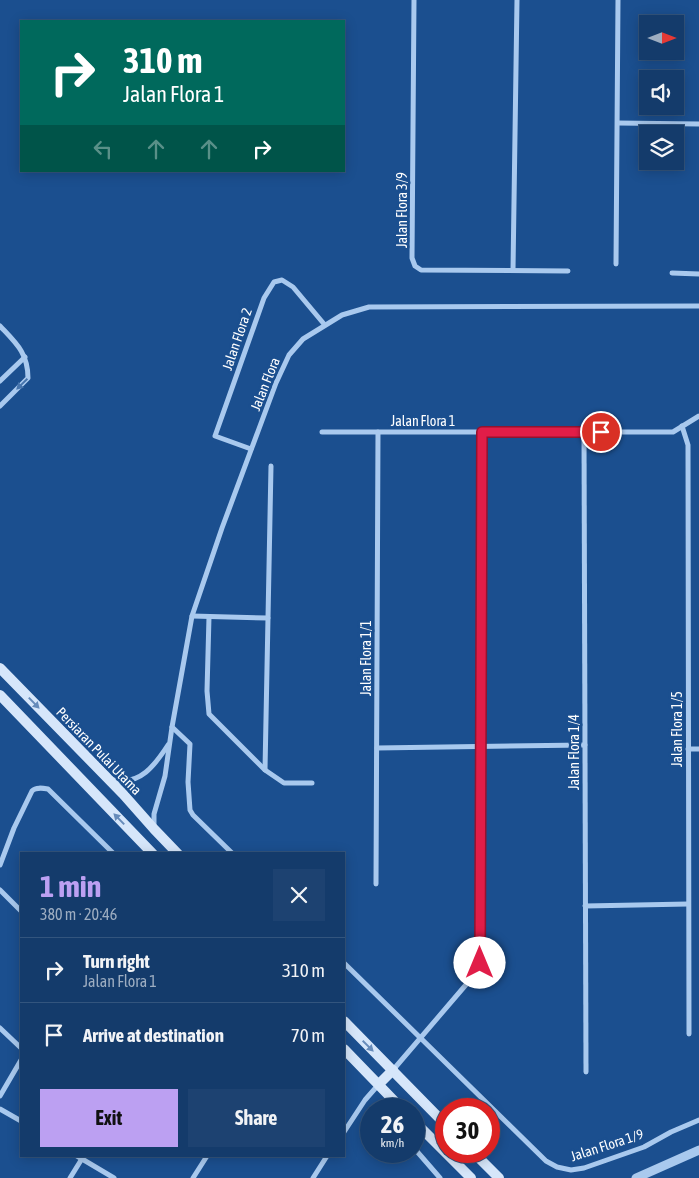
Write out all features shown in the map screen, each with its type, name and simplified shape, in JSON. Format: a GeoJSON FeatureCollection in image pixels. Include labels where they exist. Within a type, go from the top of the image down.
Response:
{"type":"FeatureCollection","features":[{"type":"Feature","properties":{"kind":"main road","name":"Persiaran Pulai Utama"},"geometry":{"type":"LineString","coordinates":[[0,668],[123,794],[176,852]]}},
{"type":"Feature","properties":{"kind":"main road"},"geometry":{"type":"LineString","coordinates":[[0,695],[150,852]]}},
{"type":"Feature","properties":{"kind":"main road"},"geometry":{"type":"LineString","coordinates":[[345,1022],[435,1113]]}},
{"type":"Feature","properties":{"kind":"main road"},"geometry":{"type":"LineString","coordinates":[[345,1050],[392,1098]]}},
{"type":"Feature","properties":{"kind":"main road"},"geometry":{"type":"LineString","coordinates":[[379,1084],[393,1070]]}},
{"type":"Feature","properties":{"kind":"main road"},"geometry":{"type":"LineString","coordinates":[[425,1132],[471,1178]]}},
{"type":"Feature","properties":{"kind":"main road"},"geometry":{"type":"LineString","coordinates":[[484,1163],[499,1178]]}},
{"type":"Feature","properties":{"kind":"street","name":"Jalan Flora 3/9"},"geometry":{"type":"LineString","coordinates":[[414,0],[412,258],[415,266],[421,270],[568,271]]}},
{"type":"Feature","properties":{"kind":"street"},"geometry":{"type":"LineString","coordinates":[[513,270],[517,0]]}},
{"type":"Feature","properties":{"kind":"street"},"geometry":{"type":"LineString","coordinates":[[616,264],[618,0]]}},
{"type":"Feature","properties":{"kind":"street"},"geometry":{"type":"LineString","coordinates":[[618,123],[699,124]]}},
{"type":"Feature","properties":{"kind":"street"},"geometry":{"type":"LineString","coordinates":[[672,273],[699,274]]}},
{"type":"Feature","properties":{"kind":"street","name":"Jalan Flora 2"},"geometry":{"type":"LineString","coordinates":[[251,449],[215,436],[264,298],[274,282],[282,280],[293,287],[324,324]]}},
{"type":"Feature","properties":{"kind":"street","name":"Jalan Flora"},"geometry":{"type":"LineString","coordinates":[[154,829],[154,814],[165,776],[192,616],[276,383],[289,354],[303,339],[324,324],[342,315],[369,307],[699,306]]}},
{"type":"Feature","properties":{"kind":"street"},"geometry":{"type":"LineString","coordinates":[[0,326],[21,348],[28,366],[28,378],[0,406]]}},
{"type":"Feature","properties":{"kind":"street"},"geometry":{"type":"LineString","coordinates":[[0,381],[25,357]]}},
{"type":"Feature","properties":{"kind":"street","name":"Jalan Flora 1"},"geometry":{"type":"LineString","coordinates":[[322,432],[673,432],[699,416]]}},
{"type":"Feature","properties":{"kind":"street","name":"Jalan Flora 1/5"},"geometry":{"type":"LineString","coordinates":[[682,426],[688,445],[689,1034]]}},
{"type":"Feature","properties":{"kind":"street","name":"Jalan Flora 1/1"},"geometry":{"type":"LineString","coordinates":[[376,884],[378,432]]}},
{"type":"Feature","properties":{"kind":"street"},"geometry":{"type":"LineString","coordinates":[[393,1070],[470,980],[480,963],[482,432]]}},
{"type":"Feature","properties":{"kind":"street","name":"Jalan Flora 1/4"},"geometry":{"type":"LineString","coordinates":[[584,432],[586,1072]]}},
{"type":"Feature","properties":{"kind":"street"},"geometry":{"type":"LineString","coordinates":[[265,770],[271,466]]}},
{"type":"Feature","properties":{"kind":"street"},"geometry":{"type":"LineString","coordinates":[[192,616],[268,618]]}},
{"type":"Feature","properties":{"kind":"street"},"geometry":{"type":"LineString","coordinates":[[209,617],[207,691],[209,714],[265,770],[284,783],[312,783]]}},
{"type":"Feature","properties":{"kind":"street"},"geometry":{"type":"LineString","coordinates":[[172,727],[190,744],[189,798],[192,815],[231,852]]}},
{"type":"Feature","properties":{"kind":"street","name":"Jalan Flora"},"geometry":{"type":"LineString","coordinates":[[108,779],[126,782],[139,778],[158,760],[169,744]]}},
{"type":"Feature","properties":{"kind":"street"},"geometry":{"type":"LineString","coordinates":[[377,748],[585,745]]}},
{"type":"Feature","properties":{"kind":"street"},"geometry":{"type":"LineString","coordinates":[[688,749],[699,749]]}},
{"type":"Feature","properties":{"kind":"street"},"geometry":{"type":"LineString","coordinates":[[0,865],[14,828],[32,791],[41,788],[48,789],[112,852]]}},
{"type":"Feature","properties":{"kind":"street"},"geometry":{"type":"LineString","coordinates":[[0,890],[20,910]]}},
{"type":"Feature","properties":{"kind":"street"},"geometry":{"type":"LineString","coordinates":[[585,906],[688,904]]}},
{"type":"Feature","properties":{"kind":"street","name":"Jalan Flora 1/9"},"geometry":{"type":"LineString","coordinates":[[345,964],[546,1161],[557,1167],[570,1170],[584,1168],[644,1147],[671,1132],[699,1120]]}},
{"type":"Feature","properties":{"kind":"street"},"geometry":{"type":"LineString","coordinates":[[0,1028],[20,1047]]}},
{"type":"Feature","properties":{"kind":"street"},"geometry":{"type":"LineString","coordinates":[[0,1096],[20,1062]]}},
{"type":"Feature","properties":{"kind":"street"},"geometry":{"type":"LineString","coordinates":[[345,1130],[365,1100],[379,1084]]}},
{"type":"Feature","properties":{"kind":"street"},"geometry":{"type":"LineString","coordinates":[[0,1108],[20,1120]]}},
{"type":"Feature","properties":{"kind":"street"},"geometry":{"type":"LineString","coordinates":[[636,1178],[699,1150]]}},
{"type":"Feature","properties":{"kind":"street"},"geometry":{"type":"LineString","coordinates":[[70,1178],[81,1157],[114,1178]]}},
{"type":"Feature","properties":{"kind":"street"},"geometry":{"type":"LineString","coordinates":[[193,1178],[206,1157]]}},
{"type":"Feature","properties":{"kind":"street"},"geometry":{"type":"LineString","coordinates":[[313,1178],[326,1157]]}},
{"type":"Feature","properties":{"kind":"street"},"geometry":{"type":"LineString","coordinates":[[425,1161],[439,1177]]}},
{"type":"Feature","properties":{"kind":"route"},"geometry":{"type":"LineString","coordinates":[[480,963],[482,432],[601,432]]}}]}
